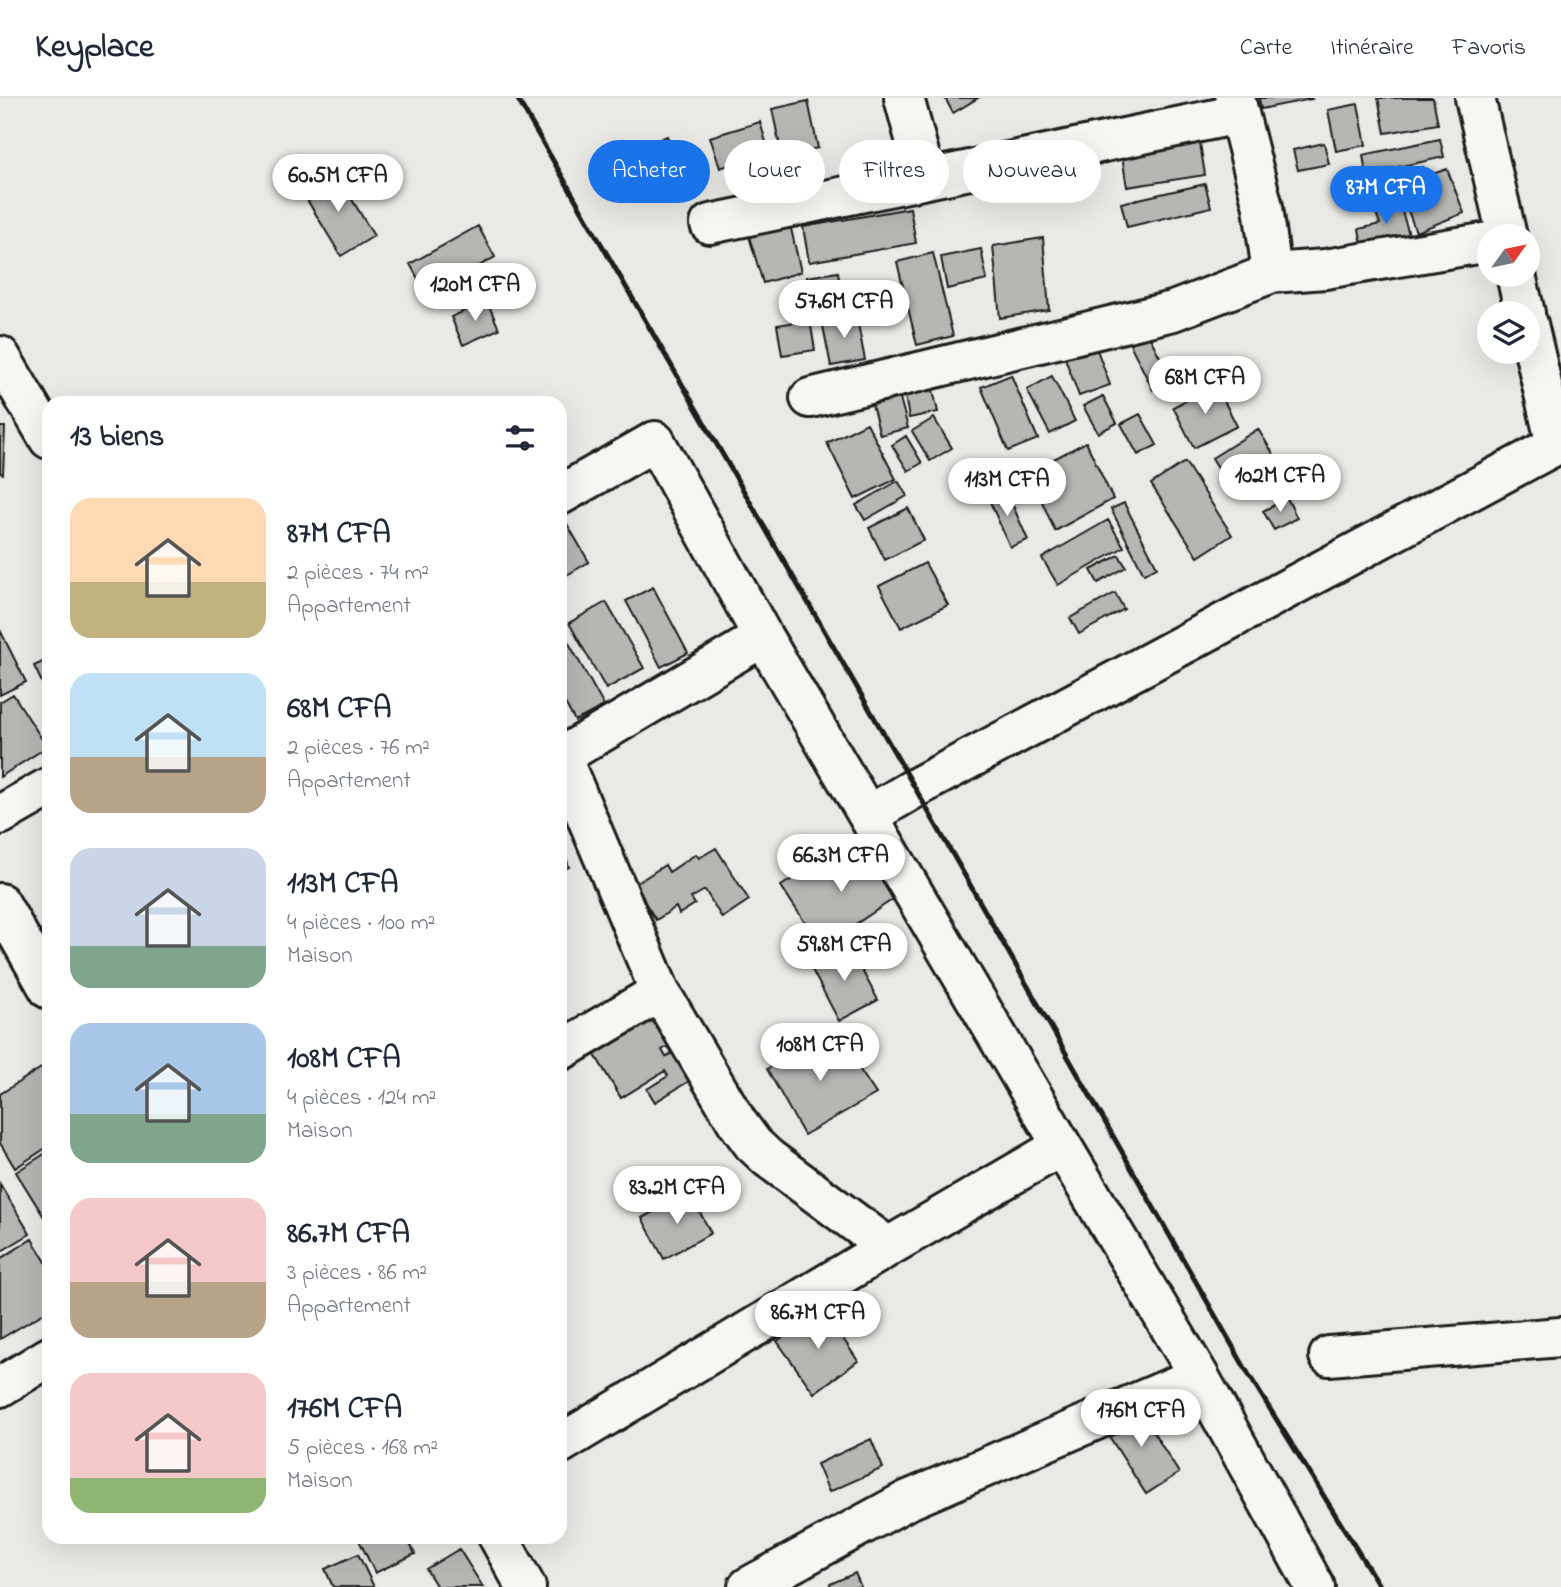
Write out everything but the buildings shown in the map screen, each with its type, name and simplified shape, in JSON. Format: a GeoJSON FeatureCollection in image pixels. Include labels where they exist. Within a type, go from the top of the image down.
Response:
{"type":"FeatureCollection","features":[{"type":"Feature","properties":{"kind":"street"},"geometry":{"type":"LineString","coordinates":[[904,98],[915,140]]}},
{"type":"Feature","properties":{"kind":"street"},"geometry":{"type":"LineString","coordinates":[[1475,98],[1504,224]]}},
{"type":"Feature","properties":{"kind":"street"},"geometry":{"type":"LineString","coordinates":[[949,174],[1237,106],[1263,207],[1272,273]]}},
{"type":"Feature","properties":{"kind":"street"},"geometry":{"type":"LineString","coordinates":[[710,224],[839,197]]}},
{"type":"Feature","properties":{"kind":"street"},"geometry":{"type":"LineString","coordinates":[[810,398],[1174,311],[1272,273],[1325,269],[1477,244]]}},
{"type":"Feature","properties":{"kind":"street"},"geometry":{"type":"LineString","coordinates":[[0,356],[42,427]]}},
{"type":"Feature","properties":{"kind":"street"},"geometry":{"type":"LineString","coordinates":[[869,815],[1559,445],[1538,364]]}},
{"type":"Feature","properties":{"kind":"street"},"geometry":{"type":"LineString","coordinates":[[567,491],[655,441],[762,637],[1199,1376],[1304,1584]]}},
{"type":"Feature","properties":{"kind":"street"},"geometry":{"type":"LineString","coordinates":[[567,753],[762,637]]}},
{"type":"Feature","properties":{"kind":"street"},"geometry":{"type":"LineString","coordinates":[[567,771],[660,992],[737,1122],[753,1144],[768,1158],[888,1247]]}},
{"type":"Feature","properties":{"kind":"street"},"geometry":{"type":"LineString","coordinates":[[0,815],[42,791]]}},
{"type":"Feature","properties":{"kind":"street"},"geometry":{"type":"LineString","coordinates":[[0,903],[42,977]]}},
{"type":"Feature","properties":{"kind":"street"},"geometry":{"type":"LineString","coordinates":[[567,1047],[660,992]]}},
{"type":"Feature","properties":{"kind":"street"},"geometry":{"type":"LineString","coordinates":[[567,1440],[1062,1146]]}},
{"type":"Feature","properties":{"kind":"street"},"geometry":{"type":"LineString","coordinates":[[1329,1356],[1561,1337]]}},
{"type":"Feature","properties":{"kind":"street"},"geometry":{"type":"LineString","coordinates":[[0,1387],[42,1361]]}},
{"type":"Feature","properties":{"kind":"street"},"geometry":{"type":"LineString","coordinates":[[748,1587],[906,1502],[1199,1376]]}},
{"type":"Feature","properties":{"kind":"street"},"geometry":{"type":"LineString","coordinates":[[502,1544],[526,1587]]}},
{"type":"Feature","properties":{"kind":"railway"},"geometry":{"type":"LineString","coordinates":[[517,98],[915,788],[1249,1375],[1380,1587]]}}]}
